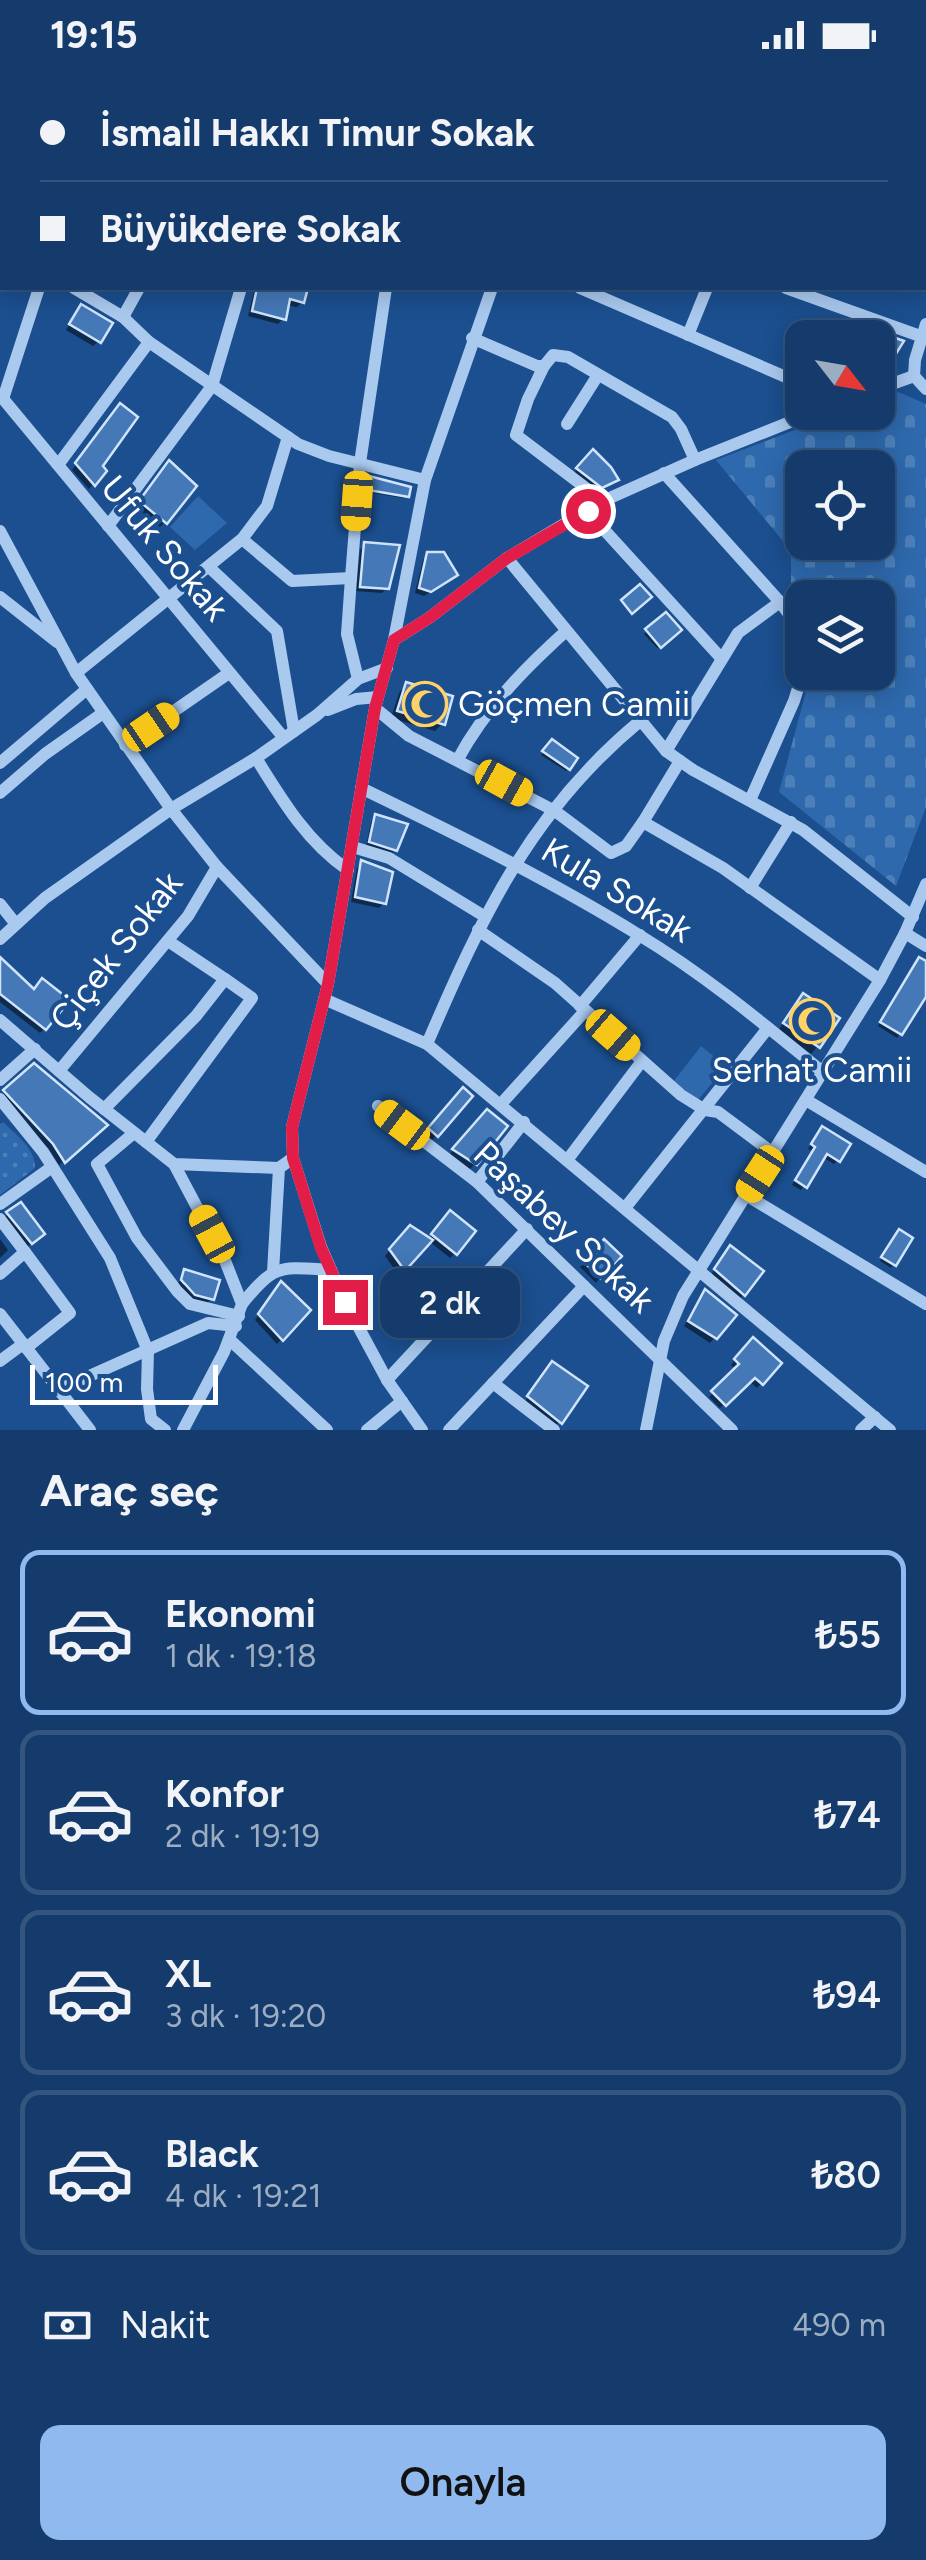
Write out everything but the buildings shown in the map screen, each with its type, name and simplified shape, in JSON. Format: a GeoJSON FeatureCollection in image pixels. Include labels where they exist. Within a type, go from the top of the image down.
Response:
{"type":"FeatureCollection","features":[{"type":"Feature","properties":{"kind":"street"},"geometry":{"type":"LineString","coordinates":[[2,397],[38,290]]}},
{"type":"Feature","properties":{"kind":"street"},"geometry":{"type":"LineString","coordinates":[[77,290],[122,317],[150,342],[288,437],[329,456],[426,480]]}},
{"type":"Feature","properties":{"kind":"street"},"geometry":{"type":"LineString","coordinates":[[122,317],[138,290]]}},
{"type":"Feature","properties":{"kind":"street"},"geometry":{"type":"LineString","coordinates":[[108,526],[212,386],[240,290]]}},
{"type":"Feature","properties":{"kind":"street"},"geometry":{"type":"LineString","coordinates":[[358,679],[348,634],[351,578],[360,463],[386,290]]}},
{"type":"Feature","properties":{"kind":"street"},"geometry":{"type":"LineString","coordinates":[[422,1430],[387,1380],[331,1270],[295,1164],[292,1127],[328,984],[376,702],[394,640],[426,480],[491,290]]}},
{"type":"Feature","properties":{"kind":"street"},"geometry":{"type":"LineString","coordinates":[[585,290],[785,377]]}},
{"type":"Feature","properties":{"kind":"street"},"geometry":{"type":"LineString","coordinates":[[688,335],[707,290]]}},
{"type":"Feature","properties":{"kind":"street"},"geometry":{"type":"LineString","coordinates":[[793,290],[923,330],[914,376]]}},
{"type":"Feature","properties":{"kind":"street"},"geometry":{"type":"LineString","coordinates":[[472,338],[544,366]]}},
{"type":"Feature","properties":{"kind":"street"},"geometry":{"type":"LineString","coordinates":[[58,465],[150,342]]}},
{"type":"Feature","properties":{"kind":"street"},"geometry":{"type":"LineString","coordinates":[[603,501],[516,435],[528,399],[553,356],[568,357],[672,417],[695,460]]}},
{"type":"Feature","properties":{"kind":"street"},"geometry":{"type":"LineString","coordinates":[[567,424],[598,375]]}},
{"type":"Feature","properties":{"kind":"street"},"geometry":{"type":"LineString","coordinates":[[895,383],[914,376]]}},
{"type":"Feature","properties":{"kind":"street"},"geometry":{"type":"LineString","coordinates":[[914,376],[926,389]]}},
{"type":"Feature","properties":{"kind":"street","name":"Ufuk Sokak"},"geometry":{"type":"LineString","coordinates":[[2,397],[229,673],[289,735]]}},
{"type":"Feature","properties":{"kind":"street"},"geometry":{"type":"LineString","coordinates":[[394,640],[507,558],[603,501],[785,424]]}},
{"type":"Feature","properties":{"kind":"street"},"geometry":{"type":"LineString","coordinates":[[76,673],[242,539],[267,506],[288,437]]}},
{"type":"Feature","properties":{"kind":"street"},"geometry":{"type":"LineString","coordinates":[[664,473],[785,609]]}},
{"type":"Feature","properties":{"kind":"street"},"geometry":{"type":"LineString","coordinates":[[588,511],[721,658]]}},
{"type":"Feature","properties":{"kind":"street"},"geometry":{"type":"LineString","coordinates":[[0,531],[76,673],[170,809],[217,866],[328,984]]}},
{"type":"Feature","properties":{"kind":"street"},"geometry":{"type":"LineString","coordinates":[[242,539],[292,580],[351,578]]}},
{"type":"Feature","properties":{"kind":"street"},"geometry":{"type":"LineString","coordinates":[[507,558],[666,751],[791,822],[913,917]]}},
{"type":"Feature","properties":{"kind":"street"},"geometry":{"type":"LineString","coordinates":[[208,566],[277,631],[289,735]]}},
{"type":"Feature","properties":{"kind":"street"},"geometry":{"type":"LineString","coordinates":[[0,598],[61,646]]}},
{"type":"Feature","properties":{"kind":"street"},"geometry":{"type":"LineString","coordinates":[[666,751],[738,634],[780,602]]}},
{"type":"Feature","properties":{"kind":"street"},"geometry":{"type":"LineString","coordinates":[[458,759],[494,703],[565,632]]}},
{"type":"Feature","properties":{"kind":"street"},"geometry":{"type":"LineString","coordinates":[[0,939],[15,923],[170,809],[256,758],[358,679],[387,668]]}},
{"type":"Feature","properties":{"kind":"street"},"geometry":{"type":"LineString","coordinates":[[125,745],[229,673]]}},
{"type":"Feature","properties":{"kind":"street"},"geometry":{"type":"LineString","coordinates":[[0,763],[87,689]]}},
{"type":"Feature","properties":{"kind":"street"},"geometry":{"type":"LineString","coordinates":[[750,798],[798,690]]}},
{"type":"Feature","properties":{"kind":"street"},"geometry":{"type":"LineString","coordinates":[[316,715],[356,699],[376,702],[408,736],[555,810],[611,853],[626,846],[680,761]]}},
{"type":"Feature","properties":{"kind":"street"},"geometry":{"type":"LineString","coordinates":[[0,793],[45,754],[103,713]]}},
{"type":"Feature","properties":{"kind":"street"},"geometry":{"type":"LineString","coordinates":[[427,1044],[484,916],[514,862],[602,753],[640,721]]}},
{"type":"Feature","properties":{"kind":"street"},"geometry":{"type":"LineString","coordinates":[[256,758],[294,818],[327,856],[348,870]]}},
{"type":"Feature","properties":{"kind":"street","name":"Kula Sokak"},"geometry":{"type":"LineString","coordinates":[[362,788],[514,862],[640,935],[824,1073]]}},
{"type":"Feature","properties":{"kind":"street"},"geometry":{"type":"LineString","coordinates":[[643,822],[696,851],[880,980]]}},
{"type":"Feature","properties":{"kind":"street"},"geometry":{"type":"LineString","coordinates":[[750,888],[791,822]]}},
{"type":"Feature","properties":{"kind":"street"},"geometry":{"type":"LineString","coordinates":[[353,847],[389,858],[484,916]]}},
{"type":"Feature","properties":{"kind":"street","name":"Çiçek Sokak"},"geometry":{"type":"LineString","coordinates":[[59,1070],[188,916],[217,866]]}},
{"type":"Feature","properties":{"kind":"street"},"geometry":{"type":"LineString","coordinates":[[646,1430],[670,1323],[880,980],[926,884]]}},
{"type":"Feature","properties":{"kind":"street"},"geometry":{"type":"LineString","coordinates":[[0,904],[15,923]]}},
{"type":"Feature","properties":{"kind":"street"},"geometry":{"type":"LineString","coordinates":[[478,930],[523,958],[681,1095],[705,1110],[718,1112],[773,1152]]}},
{"type":"Feature","properties":{"kind":"street"},"geometry":{"type":"LineString","coordinates":[[905,934],[926,946]]}},
{"type":"Feature","properties":{"kind":"street"},"geometry":{"type":"LineString","coordinates":[[501,1104],[640,935]]}},
{"type":"Feature","properties":{"kind":"street"},"geometry":{"type":"LineString","coordinates":[[146,1142],[252,998],[168,941]]}},
{"type":"Feature","properties":{"kind":"street"},"geometry":{"type":"LineString","coordinates":[[104,1109],[196,1016],[225,979]]}},
{"type":"Feature","properties":{"kind":"street"},"geometry":{"type":"LineString","coordinates":[[324,999],[427,1044],[890,1430]]}},
{"type":"Feature","properties":{"kind":"street"},"geometry":{"type":"LineString","coordinates":[[0,1020],[174,1164],[224,1258],[239,1315]]}},
{"type":"Feature","properties":{"kind":"street"},"geometry":{"type":"LineString","coordinates":[[624,1208],[768,1028]]}},
{"type":"Feature","properties":{"kind":"street"},"geometry":{"type":"LineString","coordinates":[[0,1080],[35,1049]]}},
{"type":"Feature","properties":{"kind":"street"},"geometry":{"type":"LineString","coordinates":[[568,1160],[642,1060]]}},
{"type":"Feature","properties":{"kind":"street"},"geometry":{"type":"LineString","coordinates":[[0,1099],[52,1167],[110,1258],[148,1351],[151,1419],[165,1430]]}},
{"type":"Feature","properties":{"kind":"street"},"geometry":{"type":"LineString","coordinates":[[806,1100],[926,1172]]}},
{"type":"Feature","properties":{"kind":"street","name":"Paşabey Sokak"},"geometry":{"type":"LineString","coordinates":[[378,1106],[477,1182],[732,1430]]}},
{"type":"Feature","properties":{"kind":"street"},"geometry":{"type":"LineString","coordinates":[[477,1182],[524,1122]]}},
{"type":"Feature","properties":{"kind":"street"},"geometry":{"type":"LineString","coordinates":[[134,1133],[97,1164],[137,1238],[190,1304],[239,1315]]}},
{"type":"Feature","properties":{"kind":"street"},"geometry":{"type":"LineString","coordinates":[[174,1164],[279,1168],[295,1164]]}},
{"type":"Feature","properties":{"kind":"street"},"geometry":{"type":"LineString","coordinates":[[0,1204],[52,1167]]}},
{"type":"Feature","properties":{"kind":"street"},"geometry":{"type":"LineString","coordinates":[[272,1272],[279,1168]]}},
{"type":"Feature","properties":{"kind":"street"},"geometry":{"type":"LineString","coordinates":[[746,1194],[926,1304]]}},
{"type":"Feature","properties":{"kind":"street"},"geometry":{"type":"LineString","coordinates":[[0,1219],[70,1313],[0,1361]]}},
{"type":"Feature","properties":{"kind":"street"},"geometry":{"type":"LineString","coordinates":[[387,1380],[528,1229]]}},
{"type":"Feature","properties":{"kind":"street"},"geometry":{"type":"LineString","coordinates":[[0,1274],[24,1252]]}},
{"type":"Feature","properties":{"kind":"street"},"geometry":{"type":"LineString","coordinates":[[183,1430],[239,1315],[264,1278],[272,1272],[298,1268],[331,1270]]}},
{"type":"Feature","properties":{"kind":"street"},"geometry":{"type":"LineString","coordinates":[[449,1430],[584,1286]]}},
{"type":"Feature","properties":{"kind":"street"},"geometry":{"type":"LineString","coordinates":[[0,1314],[90,1430]]}},
{"type":"Feature","properties":{"kind":"street"},"geometry":{"type":"LineString","coordinates":[[58,1390],[208,1323],[239,1315]]}},
{"type":"Feature","properties":{"kind":"street"},"geometry":{"type":"LineString","coordinates":[[230,1340],[328,1430]]}},
{"type":"Feature","properties":{"kind":"street"},"geometry":{"type":"LineString","coordinates":[[494,1383],[554,1430]]}},
{"type":"Feature","properties":{"kind":"street"},"geometry":{"type":"LineString","coordinates":[[367,1430],[402,1401]]}},
{"type":"Feature","properties":{"kind":"street"},"geometry":{"type":"LineString","coordinates":[[861,1430],[875,1417]]}},
{"type":"Feature","properties":{"kind":"green space"},"geometry":{"type":"Polygon","coordinates":[[[896,391],[926,404],[926,807],[896,886],[779,792],[806,690],[895,690],[895,580],[791,580],[791,560],[895,560],[895,450],[785,450],[785,544],[716,460],[795,430],[895,430],[896,391]]]}},
{"type":"Feature","properties":{"kind":"green space"},"geometry":{"type":"Polygon","coordinates":[[[198,496],[227,523],[195,550],[170,527],[198,496]]]}},
{"type":"Feature","properties":{"kind":"green space"},"geometry":{"type":"Polygon","coordinates":[[[701,1046],[726,1066],[698,1100],[673,1082],[701,1046]]]}},
{"type":"Feature","properties":{"kind":"green space"},"geometry":{"type":"Polygon","coordinates":[[[3,1122],[29,1149],[35,1168],[0,1195],[0,1124],[3,1122]]]}},
{"type":"Feature","properties":{"kind":"place","name":"Göçmen Camii"},"geometry":{"type":"Point","coordinates":[425,704]}},
{"type":"Feature","properties":{"kind":"place","name":"Serhat Camii"},"geometry":{"type":"Point","coordinates":[812,1021]}},
{"type":"Feature","properties":{"kind":"route"},"geometry":{"type":"LineString","coordinates":[[345,1302],[321,1248],[293,1158],[292,1127],[328,984],[375,708],[394,640],[507,558],[588,511]]}}]}
